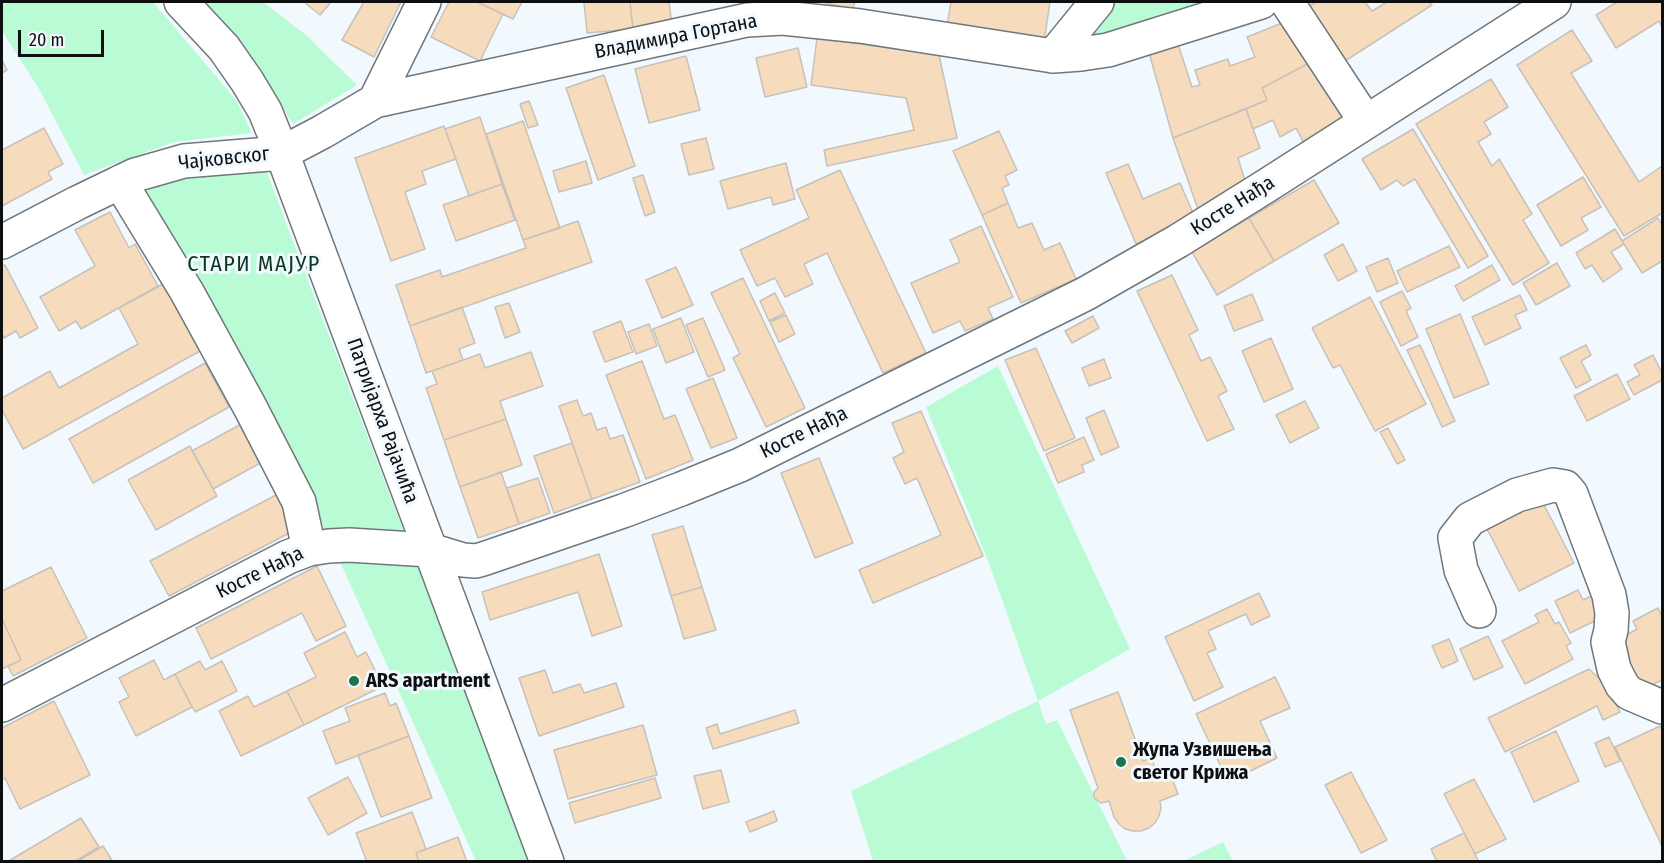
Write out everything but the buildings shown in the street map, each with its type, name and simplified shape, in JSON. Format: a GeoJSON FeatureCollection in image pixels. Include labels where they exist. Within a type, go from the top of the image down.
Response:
{"type":"FeatureCollection","features":[{"type":"Feature","properties":{"kind":"street","name":"Патријарха Рајачића"},"geometry":{"type":"LineString","coordinates":[[181,2],[209,30],[238,66],[264,111],[282,153],[548,861]]}},
{"type":"Feature","properties":{"kind":"street"},"geometry":{"type":"LineString","coordinates":[[375,101],[424,2]]}},
{"type":"Feature","properties":{"kind":"street"},"geometry":{"type":"LineString","coordinates":[[1053,56],[1097,2]]}},
{"type":"Feature","properties":{"kind":"street","name":"Владимира Гортана"},"geometry":{"type":"LineString","coordinates":[[375,101],[720,14],[747,20],[783,18],[815,20],[1053,56],[1108,50],[1261,2]]}},
{"type":"Feature","properties":{"kind":"street"},"geometry":{"type":"LineString","coordinates":[[1287,2],[1366,122]]}},
{"type":"Feature","properties":{"kind":"street","name":"Косте Нађа"},"geometry":{"type":"LineString","coordinates":[[2,705],[288,557],[309,549],[349,545],[430,550],[463,560],[476,561],[623,511],[740,465],[1085,294],[1178,241],[1554,2]]}},
{"type":"Feature","properties":{"kind":"street","name":"Чајковског"},"geometry":{"type":"LineString","coordinates":[[2,242],[135,175],[184,161],[282,153],[375,101]]}},
{"type":"Feature","properties":{"kind":"street"},"geometry":{"type":"LineString","coordinates":[[120,182],[187,292],[299,502],[309,549]]}},
{"type":"Feature","properties":{"kind":"street"},"geometry":{"type":"LineString","coordinates":[[1479,610],[1461,570],[1455,538],[1470,519],[1517,495],[1553,485],[1565,487],[1571,494],[1609,595],[1612,613],[1608,642],[1614,669],[1629,693],[1662,707]]}},
{"type":"Feature","properties":{"kind":"green space"},"geometry":{"type":"Polygon","coordinates":[[[2,2],[153,2],[236,100],[252,133],[174,142],[84,175],[39,89],[2,31],[2,2]]]}},
{"type":"Feature","properties":{"kind":"green space"},"geometry":{"type":"Polygon","coordinates":[[[202,2],[263,2],[306,35],[357,85],[293,124],[242,42],[202,2]]]}},
{"type":"Feature","properties":{"kind":"green space"},"geometry":{"type":"Polygon","coordinates":[[[1097,2],[1261,2],[1081,54],[1097,2]]]}},
{"type":"Feature","properties":{"kind":"green space"},"geometry":{"type":"Polygon","coordinates":[[[266,170],[405,535],[309,534],[129,198],[182,174],[266,170]]]}},
{"type":"Feature","properties":{"kind":"green space"},"geometry":{"type":"Polygon","coordinates":[[[998,366],[1130,649],[1038,701],[990,566],[926,407],[998,366]]]}},
{"type":"Feature","properties":{"kind":"green space"},"geometry":{"type":"Polygon","coordinates":[[[423,561],[535,861],[476,861],[340,562],[423,561]]]}},
{"type":"Feature","properties":{"kind":"green space"},"geometry":{"type":"Polygon","coordinates":[[[1038,701],[1046,724],[1057,720],[1127,861],[873,861],[851,791],[1038,701]]]}},
{"type":"Feature","properties":{"kind":"green space"},"geometry":{"type":"Polygon","coordinates":[[[1223,842],[1233,861],[1184,861],[1223,842]]]}},
{"type":"Feature","properties":{"kind":"place","name":"ARS apartment"},"geometry":{"type":"Point","coordinates":[354,681]}},
{"type":"Feature","properties":{"kind":"place","name":"Жупа Узвишења светог Крижа"},"geometry":{"type":"Point","coordinates":[1121,762]}},
{"type":"Feature","properties":{"kind":"district","name":"СТАРИ МАЈУР"},"geometry":{"type":"Point","coordinates":[254,265]}}]}
